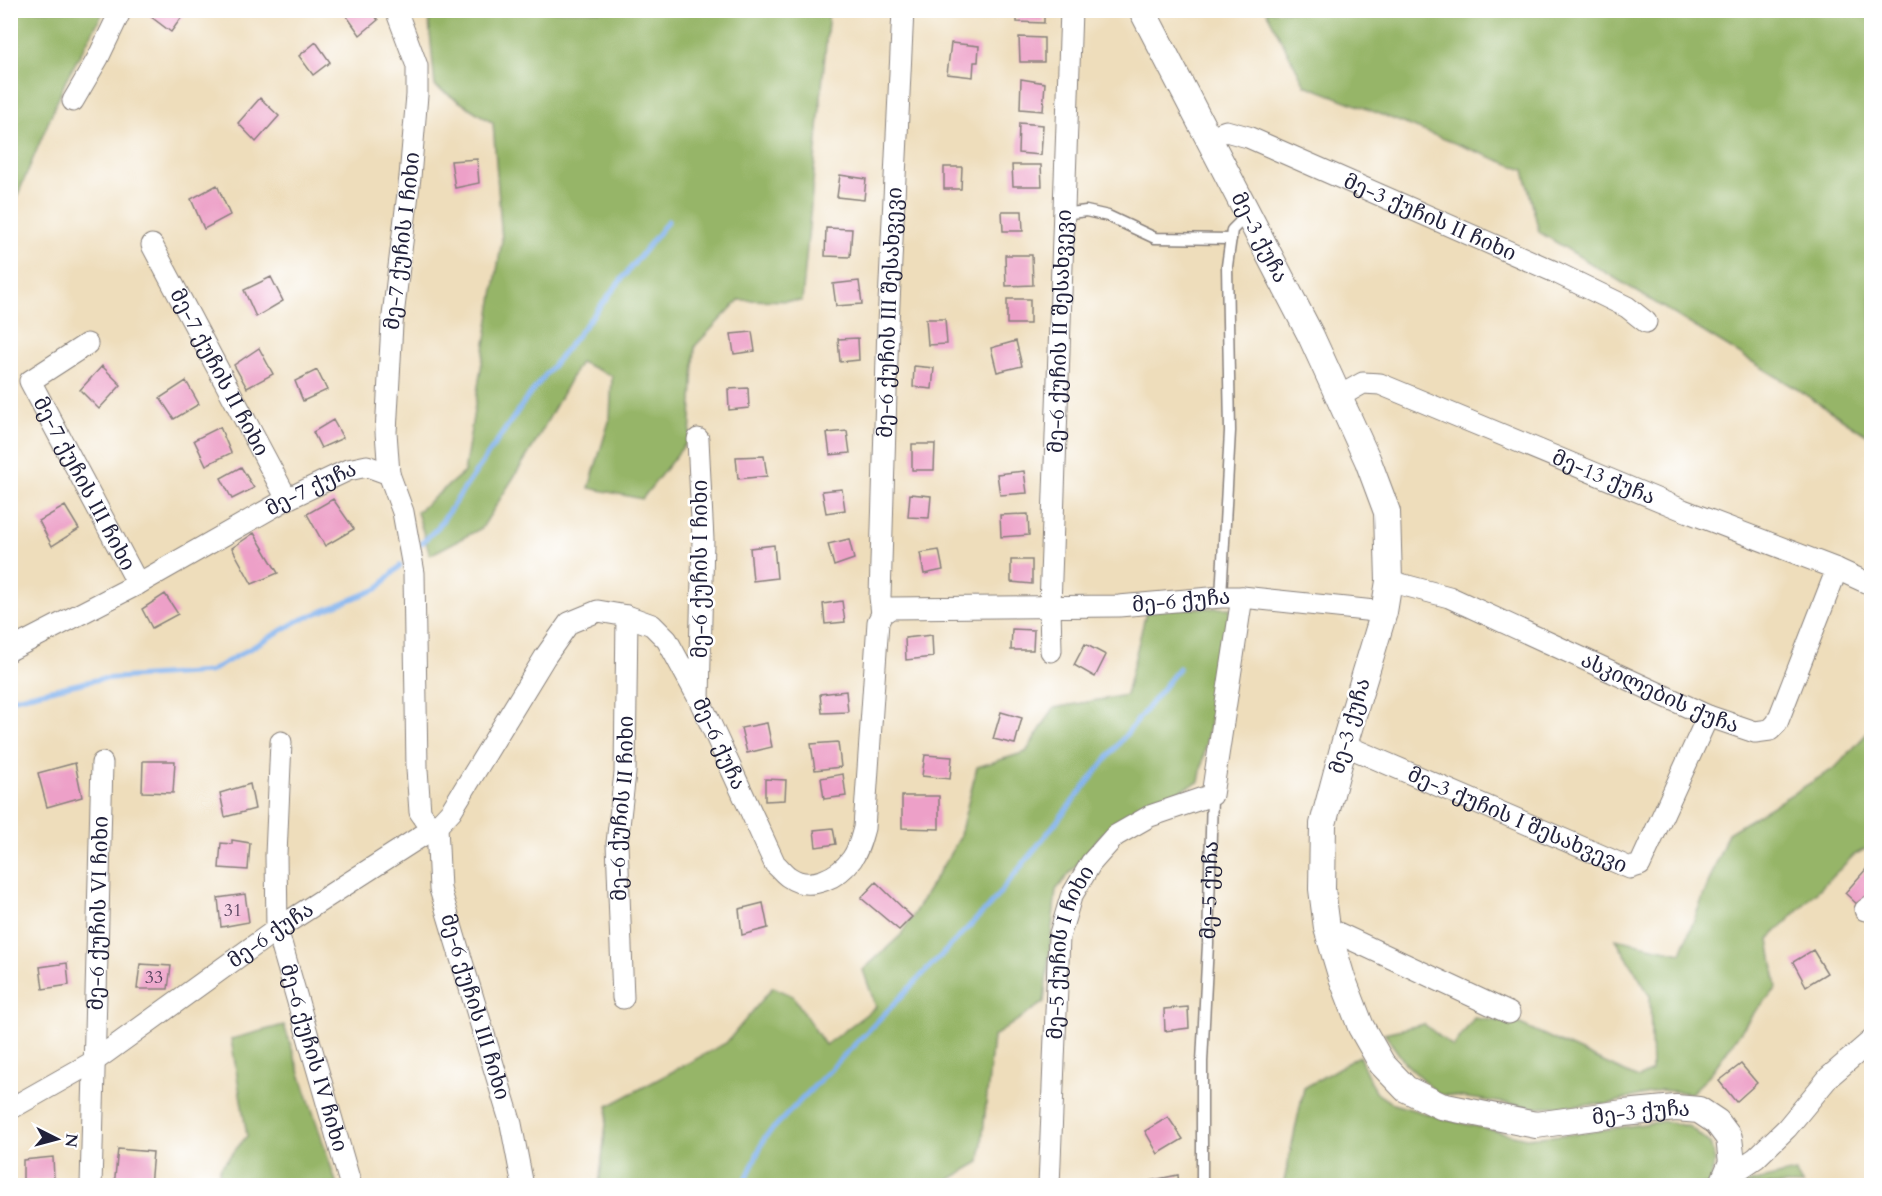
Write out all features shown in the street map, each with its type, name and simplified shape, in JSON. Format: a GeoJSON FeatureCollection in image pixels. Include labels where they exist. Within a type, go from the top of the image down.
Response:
{"type":"FeatureCollection","features":[{"type":"Feature","properties":{"kind":"street"},"geometry":{"type":"LineString","coordinates":[[73,101],[98,58],[121,10]]}},
{"type":"Feature","properties":{"kind":"street","name":"მე-7 ქუჩის I ჩიხი"},"geometry":{"type":"LineString","coordinates":[[389,474],[386,432],[392,324],[410,177],[417,95],[417,66],[396,10]]}},
{"type":"Feature","properties":{"kind":"street","name":"მე-6 ქუჩის III შესახვევი"},"geometry":{"type":"LineString","coordinates":[[882,614],[880,597],[888,336],[903,10]]}},
{"type":"Feature","properties":{"kind":"street","name":"მე-6 ქუჩის II შესახვევი"},"geometry":{"type":"LineString","coordinates":[[1051,651],[1050,606],[1071,10]]}},
{"type":"Feature","properties":{"kind":"street","name":"მე-3 ქუჩა"},"geometry":{"type":"LineString","coordinates":[[1142,10],[1311,336],[1340,396],[1387,512],[1389,582],[1384,612],[1323,824],[1323,889],[1327,928],[1341,975],[1361,1027],[1382,1064],[1406,1089],[1441,1106],[1536,1125],[1676,1108],[1699,1110],[1717,1122],[1729,1138],[1732,1162],[1724,1182]]}},
{"type":"Feature","properties":{"kind":"street","name":"მე-3 ქუჩის II ჩიხი"},"geometry":{"type":"LineString","coordinates":[[1207,138],[1226,131],[1248,137],[1555,272],[1627,307],[1646,322]]}},
{"type":"Feature","properties":{"kind":"street","name":"მე-7 ქუჩის II ჩიხი"},"geometry":{"type":"LineString","coordinates":[[153,245],[287,499]]}},
{"type":"Feature","properties":{"kind":"street","name":"მე-7 ქუჩის III ჩიხი"},"geometry":{"type":"LineString","coordinates":[[87,344],[30,381],[138,584]]}},
{"type":"Feature","properties":{"kind":"street","name":"მე-13 ქუჩა"},"geometry":{"type":"LineString","coordinates":[[1340,396],[1363,383],[1380,384],[1683,510],[1837,569],[1872,585]]}},
{"type":"Feature","properties":{"kind":"street","name":"მე-6 ქუჩის I ჩიხი"},"geometry":{"type":"LineString","coordinates":[[698,439],[703,540],[699,699]]}},
{"type":"Feature","properties":{"kind":"street","name":"მე-7 ქუჩა"},"geometry":{"type":"LineString","coordinates":[[10,650],[138,584],[287,499],[348,470],[367,466],[389,474],[404,512],[414,573],[417,769],[420,812],[427,822],[437,826]]}},
{"type":"Feature","properties":{"kind":"street","name":"ასკილების ქუჩა"},"geometry":{"type":"LineString","coordinates":[[1389,582],[1449,597],[1708,716],[1755,732],[1770,730],[1777,723],[1837,569]]}},
{"type":"Feature","properties":{"kind":"street","name":"მე-6 ქუჩა"},"geometry":{"type":"LineString","coordinates":[[10,1109],[93,1062],[277,929],[437,826],[452,811],[545,657],[569,623],[598,611],[627,616],[652,625],[667,640],[699,699],[775,864],[790,879],[809,883],[825,881],[840,872],[859,847],[864,828],[878,621],[882,614],[891,608],[1119,606],[1242,597],[1384,612]]}},
{"type":"Feature","properties":{"kind":"street","name":"მე-5 ქუჩა"},"geometry":{"type":"LineString","coordinates":[[1212,795],[1242,597]]}},
{"type":"Feature","properties":{"kind":"street","name":"მე-6 ქუჩის II ჩიხი"},"geometry":{"type":"LineString","coordinates":[[623,998],[617,843],[625,773],[627,616]]}},
{"type":"Feature","properties":{"kind":"street","name":"მე-3 ქუჩის I შესახვევი"},"geometry":{"type":"LineString","coordinates":[[1344,745],[1630,868],[1640,865],[1708,716]]}},
{"type":"Feature","properties":{"kind":"street","name":"მე-6 ქუჩის IV ჩიხი"},"geometry":{"type":"LineString","coordinates":[[281,742],[276,855],[277,929],[351,1185]]}},
{"type":"Feature","properties":{"kind":"street","name":"მე-6 ქუჩის VI ჩიხი"},"geometry":{"type":"LineString","coordinates":[[91,1185],[102,763]]}},
{"type":"Feature","properties":{"kind":"street","name":"მე-5 ქუჩის I ჩიხი"},"geometry":{"type":"LineString","coordinates":[[1049,1185],[1059,937],[1071,897],[1091,863],[1115,836],[1150,816],[1212,795]]}},
{"type":"Feature","properties":{"kind":"street","name":"მე-6 ქუჩის III ჩიხი"},"geometry":{"type":"LineString","coordinates":[[437,826],[440,889],[510,1124],[523,1185]]}},
{"type":"Feature","properties":{"kind":"street"},"geometry":{"type":"LineString","coordinates":[[1327,928],[1509,1013]]}},
{"type":"Feature","properties":{"kind":"street"},"geometry":{"type":"LineString","coordinates":[[1724,1182],[1756,1158],[1787,1128],[1829,1077],[1872,1040]]}},
{"type":"Feature","properties":{"kind":"lane"},"geometry":{"type":"LineString","coordinates":[[1063,214],[1086,211],[1108,216],[1155,238],[1231,239]]}},
{"type":"Feature","properties":{"kind":"lane"},"geometry":{"type":"LineString","coordinates":[[1221,597],[1230,431],[1227,266],[1232,230],[1249,214]]}},
{"type":"Feature","properties":{"kind":"lane","name":"მე-5 ქუჩა"},"geometry":{"type":"LineString","coordinates":[[1202,1185],[1202,1062],[1212,795]]}},
{"type":"Feature","properties":{"kind":"green space"},"geometry":{"type":"Polygon","coordinates":[[[11,10],[104,11],[66,80],[11,211],[11,10]]]}},
{"type":"Feature","properties":{"kind":"green space"},"geometry":{"type":"Polygon","coordinates":[[[428,11],[829,11],[802,301],[739,300],[695,346],[690,438],[642,499],[589,488],[610,418],[612,376],[580,362],[534,445],[482,528],[430,555],[417,512],[464,472],[502,240],[493,123],[435,86],[428,11]]]}},
{"type":"Feature","properties":{"kind":"green space"},"geometry":{"type":"Polygon","coordinates":[[[1266,11],[1871,11],[1871,438],[1797,389],[1539,232],[1524,170],[1305,85],[1266,11]]]}},
{"type":"Feature","properties":{"kind":"green space"},"geometry":{"type":"Polygon","coordinates":[[[1147,608],[1231,608],[1199,782],[1138,809],[1100,836],[1056,890],[1044,1002],[993,1037],[980,1162],[940,1185],[599,1186],[608,1106],[726,1043],[773,987],[793,996],[825,1045],[876,1007],[863,970],[901,935],[959,839],[977,767],[1026,752],[1054,708],[1126,695],[1147,608]]]}},
{"type":"Feature","properties":{"kind":"green space"},"geometry":{"type":"Polygon","coordinates":[[[1871,729],[1871,846],[1854,855],[1769,939],[1777,988],[1753,1014],[1709,1076],[1691,1093],[1660,1090],[1608,1104],[1534,1107],[1438,1094],[1405,1063],[1384,1033],[1424,1024],[1453,1047],[1474,1018],[1518,1023],[1638,1078],[1652,1071],[1650,996],[1616,939],[1681,953],[1728,833],[1835,768],[1871,729]]]}},
{"type":"Feature","properties":{"kind":"green space"},"geometry":{"type":"Polygon","coordinates":[[[284,1025],[337,1185],[216,1185],[220,1168],[247,1136],[231,1039],[284,1025]]]}},
{"type":"Feature","properties":{"kind":"green space"},"geometry":{"type":"Polygon","coordinates":[[[1359,1056],[1375,1092],[1393,1104],[1452,1121],[1526,1138],[1574,1134],[1665,1121],[1690,1127],[1710,1144],[1715,1161],[1709,1185],[1283,1186],[1304,1088],[1359,1056]]]}},
{"type":"Feature","properties":{"kind":"green space"},"geometry":{"type":"Polygon","coordinates":[[[1795,1172],[1803,1185],[1738,1185],[1795,1172]]]}},
{"type":"Feature","properties":{"kind":"building"},"geometry":{"type":"Polygon","coordinates":[[[147,10],[187,10],[171,32],[146,13],[147,10]]]}},
{"type":"Feature","properties":{"kind":"building"},"geometry":{"type":"Polygon","coordinates":[[[351,10],[370,10],[378,20],[360,35],[346,15],[351,10]]]}},
{"type":"Feature","properties":{"kind":"building"},"geometry":{"type":"Polygon","coordinates":[[[1017,10],[1044,10],[1044,23],[1017,22],[1017,10]]]}},
{"type":"Feature","properties":{"kind":"building"},"geometry":{"type":"Polygon","coordinates":[[[1019,37],[1044,38],[1044,62],[1020,62],[1019,37]]]}},
{"type":"Feature","properties":{"kind":"building"},"geometry":{"type":"Polygon","coordinates":[[[316,42],[330,62],[313,75],[299,56],[316,42]]]}},
{"type":"Feature","properties":{"kind":"building"},"geometry":{"type":"Polygon","coordinates":[[[951,43],[979,46],[978,62],[974,62],[973,77],[947,74],[951,43]]]}},
{"type":"Feature","properties":{"kind":"building"},"geometry":{"type":"Polygon","coordinates":[[[1021,79],[1045,83],[1043,111],[1020,109],[1021,79]]]}},
{"type":"Feature","properties":{"kind":"building"},"geometry":{"type":"Polygon","coordinates":[[[260,98],[279,116],[256,142],[238,123],[260,98]]]}},
{"type":"Feature","properties":{"kind":"building"},"geometry":{"type":"Polygon","coordinates":[[[1019,123],[1043,125],[1041,155],[1018,153],[1019,123]]]}},
{"type":"Feature","properties":{"kind":"building"},"geometry":{"type":"Polygon","coordinates":[[[477,159],[479,183],[455,188],[451,161],[477,159]]]}},
{"type":"Feature","properties":{"kind":"building"},"geometry":{"type":"Polygon","coordinates":[[[1012,165],[1041,165],[1042,186],[1013,186],[1012,165]]]}},
{"type":"Feature","properties":{"kind":"building"},"geometry":{"type":"Polygon","coordinates":[[[944,167],[962,167],[961,189],[944,189],[944,167]]]}},
{"type":"Feature","properties":{"kind":"building"},"geometry":{"type":"Polygon","coordinates":[[[840,175],[866,179],[864,200],[837,197],[840,175]]]}},
{"type":"Feature","properties":{"kind":"building"},"geometry":{"type":"Polygon","coordinates":[[[217,185],[230,215],[204,229],[191,199],[217,185]]]}},
{"type":"Feature","properties":{"kind":"building"},"geometry":{"type":"Polygon","coordinates":[[[1002,211],[1022,211],[1023,231],[1003,231],[1002,211]]]}},
{"type":"Feature","properties":{"kind":"building"},"geometry":{"type":"Polygon","coordinates":[[[826,228],[852,229],[850,257],[825,256],[826,228]]]}},
{"type":"Feature","properties":{"kind":"building"},"geometry":{"type":"Polygon","coordinates":[[[1005,255],[1032,255],[1033,285],[1006,286],[1005,255]]]}},
{"type":"Feature","properties":{"kind":"building"},"geometry":{"type":"Polygon","coordinates":[[[271,277],[283,301],[256,317],[244,290],[271,277]]]}},
{"type":"Feature","properties":{"kind":"building"},"geometry":{"type":"Polygon","coordinates":[[[859,281],[862,304],[836,306],[833,284],[859,281]]]}},
{"type":"Feature","properties":{"kind":"building"},"geometry":{"type":"Polygon","coordinates":[[[1007,299],[1030,299],[1030,324],[1007,324],[1007,299]]]}},
{"type":"Feature","properties":{"kind":"building"},"geometry":{"type":"Polygon","coordinates":[[[926,319],[945,319],[947,344],[928,345],[926,319]]]}},
{"type":"Feature","properties":{"kind":"building"},"geometry":{"type":"Polygon","coordinates":[[[752,332],[755,351],[734,354],[731,334],[752,332]]]}},
{"type":"Feature","properties":{"kind":"building"},"geometry":{"type":"Polygon","coordinates":[[[858,338],[859,360],[840,362],[838,339],[858,338]]]}},
{"type":"Feature","properties":{"kind":"building"},"geometry":{"type":"Polygon","coordinates":[[[1016,341],[1022,366],[997,372],[991,348],[1016,341]]]}},
{"type":"Feature","properties":{"kind":"building"},"geometry":{"type":"Polygon","coordinates":[[[259,348],[273,374],[247,388],[234,365],[259,348]]]}},
{"type":"Feature","properties":{"kind":"building"},"geometry":{"type":"Polygon","coordinates":[[[102,366],[121,385],[99,409],[80,390],[102,366]]]}},
{"type":"Feature","properties":{"kind":"building"},"geometry":{"type":"Polygon","coordinates":[[[914,366],[934,368],[932,389],[913,387],[914,366]]]}},
{"type":"Feature","properties":{"kind":"building"},"geometry":{"type":"Polygon","coordinates":[[[317,370],[327,390],[303,401],[295,381],[317,370]]]}},
{"type":"Feature","properties":{"kind":"building"},"geometry":{"type":"Polygon","coordinates":[[[186,381],[199,404],[174,419],[160,398],[186,381]]]}},
{"type":"Feature","properties":{"kind":"building"},"geometry":{"type":"Polygon","coordinates":[[[748,388],[749,408],[729,410],[728,389],[748,388]]]}},
{"type":"Feature","properties":{"kind":"building"},"geometry":{"type":"Polygon","coordinates":[[[333,420],[343,438],[321,448],[313,432],[333,420]]]}},
{"type":"Feature","properties":{"kind":"building"},"geometry":{"type":"Polygon","coordinates":[[[220,427],[231,453],[206,465],[194,440],[220,427]]]}},
{"type":"Feature","properties":{"kind":"building"},"geometry":{"type":"Polygon","coordinates":[[[847,431],[850,453],[830,455],[827,433],[847,431]]]}},
{"type":"Feature","properties":{"kind":"building"},"geometry":{"type":"Polygon","coordinates":[[[912,444],[935,444],[934,470],[912,470],[912,444]]]}},
{"type":"Feature","properties":{"kind":"building"},"geometry":{"type":"Polygon","coordinates":[[[764,456],[767,476],[738,479],[736,457],[764,456]]]}},
{"type":"Feature","properties":{"kind":"building"},"geometry":{"type":"Polygon","coordinates":[[[241,467],[254,488],[232,499],[221,478],[241,467]]]}},
{"type":"Feature","properties":{"kind":"building"},"geometry":{"type":"Polygon","coordinates":[[[1024,471],[1027,493],[1000,495],[997,474],[1024,471]]]}},
{"type":"Feature","properties":{"kind":"building"},"geometry":{"type":"Polygon","coordinates":[[[842,489],[845,510],[826,513],[822,491],[842,489]]]}},
{"type":"Feature","properties":{"kind":"building"},"geometry":{"type":"Polygon","coordinates":[[[910,494],[931,496],[929,518],[908,517],[910,494]]]}},
{"type":"Feature","properties":{"kind":"building"},"geometry":{"type":"Polygon","coordinates":[[[333,499],[354,529],[325,546],[307,514],[333,499]]]}},
{"type":"Feature","properties":{"kind":"building"},"geometry":{"type":"Polygon","coordinates":[[[65,506],[79,529],[52,546],[39,521],[65,506]]]}},
{"type":"Feature","properties":{"kind":"building"},"geometry":{"type":"Polygon","coordinates":[[[1028,514],[1029,535],[1001,537],[1000,515],[1028,514]]]}},
{"type":"Feature","properties":{"kind":"building"},"geometry":{"type":"Polygon","coordinates":[[[254,533],[278,573],[252,584],[232,548],[254,533]]]}},
{"type":"Feature","properties":{"kind":"building"},"geometry":{"type":"Polygon","coordinates":[[[849,539],[854,559],[834,566],[828,544],[849,539]]]}},
{"type":"Feature","properties":{"kind":"building"},"geometry":{"type":"Polygon","coordinates":[[[774,545],[777,578],[753,581],[750,548],[774,545]]]}},
{"type":"Feature","properties":{"kind":"building"},"geometry":{"type":"Polygon","coordinates":[[[939,550],[943,570],[924,574],[920,553],[939,550]]]}},
{"type":"Feature","properties":{"kind":"building"},"geometry":{"type":"Polygon","coordinates":[[[1011,560],[1032,560],[1032,584],[1011,582],[1011,560]]]}},
{"type":"Feature","properties":{"kind":"building"},"geometry":{"type":"Polygon","coordinates":[[[165,594],[178,614],[152,628],[142,609],[165,594]]]}},
{"type":"Feature","properties":{"kind":"building"},"geometry":{"type":"Polygon","coordinates":[[[842,601],[845,622],[825,624],[823,604],[842,601]]]}},
{"type":"Feature","properties":{"kind":"building"},"geometry":{"type":"Polygon","coordinates":[[[1012,629],[1034,630],[1033,650],[1011,650],[1012,629]]]}},
{"type":"Feature","properties":{"kind":"building"},"geometry":{"type":"Polygon","coordinates":[[[932,635],[933,657],[906,660],[905,638],[932,635]]]}},
{"type":"Feature","properties":{"kind":"building"},"geometry":{"type":"Polygon","coordinates":[[[1085,644],[1106,655],[1095,677],[1074,665],[1085,644]]]}},
{"type":"Feature","properties":{"kind":"building"},"geometry":{"type":"Polygon","coordinates":[[[846,691],[848,712],[822,713],[820,694],[846,691]]]}},
{"type":"Feature","properties":{"kind":"building"},"geometry":{"type":"Polygon","coordinates":[[[1001,712],[1022,718],[1015,744],[993,739],[1001,712]]]}},
{"type":"Feature","properties":{"kind":"building"},"geometry":{"type":"Polygon","coordinates":[[[767,723],[772,747],[747,753],[741,728],[767,723]]]}},
{"type":"Feature","properties":{"kind":"building"},"geometry":{"type":"Polygon","coordinates":[[[838,742],[841,767],[815,770],[811,744],[838,742]]]}},
{"type":"Feature","properties":{"kind":"building"},"geometry":{"type":"Polygon","coordinates":[[[925,755],[952,757],[950,779],[922,776],[925,755]]]}},
{"type":"Feature","properties":{"kind":"building"},"geometry":{"type":"Polygon","coordinates":[[[143,761],[175,761],[173,793],[142,792],[143,761]]]}},
{"type":"Feature","properties":{"kind":"building"},"geometry":{"type":"Polygon","coordinates":[[[75,763],[82,797],[47,807],[38,773],[75,763]]]}},
{"type":"Feature","properties":{"kind":"building"},"geometry":{"type":"Polygon","coordinates":[[[843,774],[846,796],[824,799],[821,778],[843,774]]]}},
{"type":"Feature","properties":{"kind":"building"},"geometry":{"type":"Polygon","coordinates":[[[765,779],[786,780],[785,800],[765,801],[765,779]]]}},
{"type":"Feature","properties":{"kind":"building"},"geometry":{"type":"Polygon","coordinates":[[[250,784],[255,809],[225,817],[220,793],[250,784]]]}},
{"type":"Feature","properties":{"kind":"building"},"geometry":{"type":"Polygon","coordinates":[[[902,796],[939,796],[939,829],[902,828],[902,796]]]}},
{"type":"Feature","properties":{"kind":"building"},"geometry":{"type":"Polygon","coordinates":[[[833,828],[836,844],[816,847],[814,830],[833,828]]]}},
{"type":"Feature","properties":{"kind":"building"},"geometry":{"type":"Polygon","coordinates":[[[232,840],[250,843],[248,870],[219,868],[221,843],[232,844],[232,840]]]}},
{"type":"Feature","properties":{"kind":"building"},"geometry":{"type":"Polygon","coordinates":[[[1867,868],[1872,873],[1872,896],[1860,907],[1845,893],[1867,868]]]}},
{"type":"Feature","properties":{"kind":"building"},"geometry":{"type":"Polygon","coordinates":[[[876,882],[912,917],[899,930],[861,898],[876,882]]]}},
{"type":"Feature","properties":{"kind":"building"},"geometry":{"type":"Polygon","coordinates":[[[245,894],[249,922],[221,927],[218,898],[245,894]]]}},
{"type":"Feature","properties":{"kind":"building"},"geometry":{"type":"Polygon","coordinates":[[[763,903],[768,928],[742,935],[739,909],[763,903]]]}},
{"type":"Feature","properties":{"kind":"building"},"geometry":{"type":"Polygon","coordinates":[[[1813,950],[1827,973],[1806,986],[1793,962],[1813,950]]]}},
{"type":"Feature","properties":{"kind":"building"},"geometry":{"type":"Polygon","coordinates":[[[67,963],[69,985],[43,989],[40,967],[67,963]]]}},
{"type":"Feature","properties":{"kind":"building"},"geometry":{"type":"Polygon","coordinates":[[[140,964],[171,966],[168,989],[137,989],[140,964]]]}},
{"type":"Feature","properties":{"kind":"building"},"geometry":{"type":"Polygon","coordinates":[[[1188,1007],[1189,1028],[1165,1031],[1164,1009],[1188,1007]]]}},
{"type":"Feature","properties":{"kind":"building"},"geometry":{"type":"Polygon","coordinates":[[[1741,1064],[1757,1083],[1736,1102],[1719,1081],[1741,1064]]]}},
{"type":"Feature","properties":{"kind":"building"},"geometry":{"type":"Polygon","coordinates":[[[1168,1117],[1183,1139],[1158,1154],[1145,1131],[1168,1117]]]}},
{"type":"Feature","properties":{"kind":"building"},"geometry":{"type":"Polygon","coordinates":[[[118,1149],[153,1152],[150,1186],[114,1186],[118,1149]]]}},
{"type":"Feature","properties":{"kind":"building"},"geometry":{"type":"Polygon","coordinates":[[[53,1157],[54,1179],[23,1181],[23,1160],[53,1157]]]}},
{"type":"Feature","properties":{"kind":"building"},"geometry":{"type":"Polygon","coordinates":[[[1178,1175],[1179,1186],[1149,1186],[1148,1181],[1178,1175]]]}},
{"type":"Feature","properties":{"kind":"waterway"},"geometry":{"type":"LineString","coordinates":[[422,543],[438,527],[524,402],[668,221]]}},
{"type":"Feature","properties":{"kind":"waterway"},"geometry":{"type":"LineString","coordinates":[[10,699],[100,679],[209,672],[298,621],[377,589],[400,566]]}},
{"type":"Feature","properties":{"kind":"waterway"},"geometry":{"type":"LineString","coordinates":[[743,1186],[765,1137],[991,904],[1179,668]]}}]}
